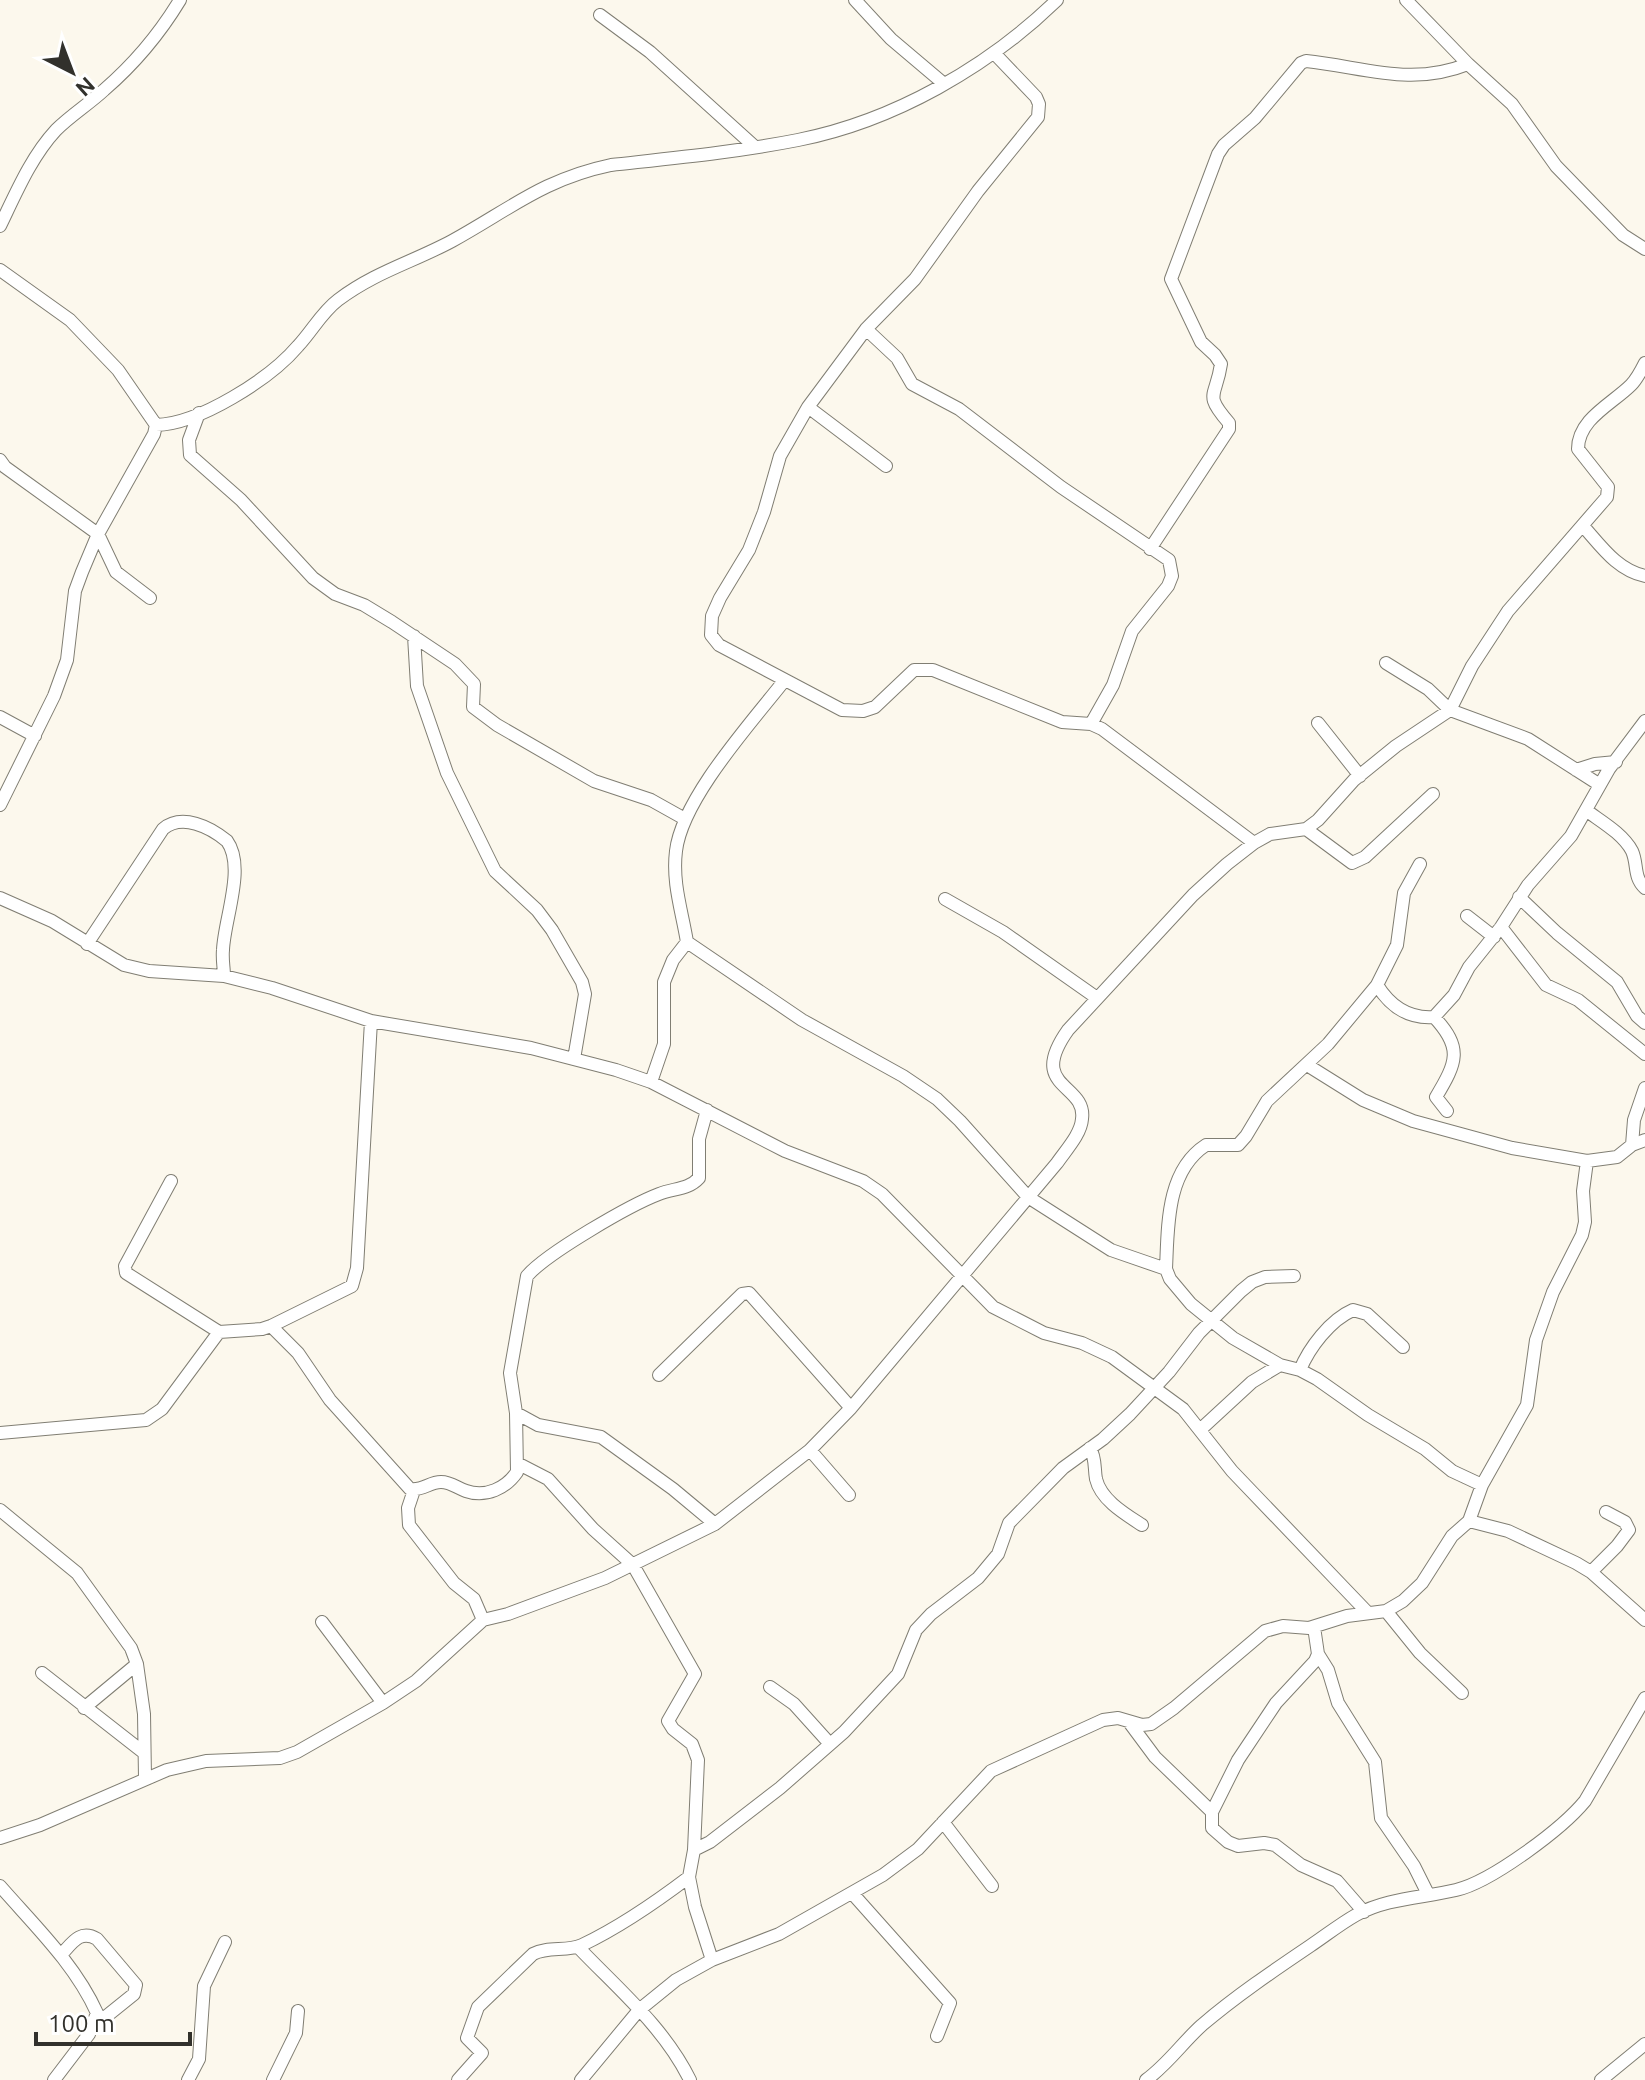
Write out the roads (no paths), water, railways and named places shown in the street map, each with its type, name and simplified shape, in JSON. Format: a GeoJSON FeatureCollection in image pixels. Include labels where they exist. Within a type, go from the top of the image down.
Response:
{"type":"FeatureCollection","features":[{"type":"Feature","properties":{"kind":"street"},"geometry":{"type":"LineString","coordinates":[[0,226],[39,151],[56,130],[106,89],[138,55],[180,0]]}},
{"type":"Feature","properties":{"kind":"street"},"geometry":{"type":"LineString","coordinates":[[855,0],[891,39],[943,83]]}},
{"type":"Feature","properties":{"kind":"street"},"geometry":{"type":"LineString","coordinates":[[156,425],[174,423],[245,391],[283,362],[335,302],[346,294],[393,266],[451,241],[530,193],[581,171],[801,139],[859,122],[893,109],[994,53],[1057,0]]}},
{"type":"Feature","properties":{"kind":"street"},"geometry":{"type":"LineString","coordinates":[[1406,0],[1512,104],[1556,166],[1623,235],[1645,249]]}},
{"type":"Feature","properties":{"kind":"street"},"geometry":{"type":"LineString","coordinates":[[600,15],[650,52],[755,147]]}},
{"type":"Feature","properties":{"kind":"street"},"geometry":{"type":"LineString","coordinates":[[994,53],[1036,97],[1038,117],[978,191],[915,279],[866,329],[808,407],[780,456],[758,528],[744,559],[712,616],[713,639],[784,681],[842,710],[863,711],[875,707],[914,670],[933,670],[1062,722],[1091,724],[1128,746],[1254,843]]}},
{"type":"Feature","properties":{"kind":"street"},"geometry":{"type":"LineString","coordinates":[[1150,549],[1229,429],[1229,423],[1217,409],[1212,393],[1221,364],[1201,342],[1171,279],[1209,175],[1224,145],[1255,118],[1306,61],[1382,74],[1422,76],[1451,71],[1468,64]]}},
{"type":"Feature","properties":{"kind":"street"},"geometry":{"type":"LineString","coordinates":[[0,270],[79,329],[118,370],[156,425],[129,483],[98,534],[75,591],[67,660],[54,696],[0,805]]}},
{"type":"Feature","properties":{"kind":"street"},"geometry":{"type":"LineString","coordinates":[[866,329],[897,358],[912,384],[959,409],[1061,487],[1169,560],[1172,576],[1168,586],[1132,631],[1113,685],[1091,724]]}},
{"type":"Feature","properties":{"kind":"street"},"geometry":{"type":"LineString","coordinates":[[0,1838],[40,1825],[145,1778],[206,1761],[280,1758],[297,1752],[416,1681],[483,1620],[550,1599],[633,1565],[715,1524],[810,1450],[851,1408],[1057,1163],[1081,1125],[1081,1105],[1053,1072],[1058,1043],[1068,1030],[1193,895],[1254,843],[1270,834],[1306,829],[1396,746],[1450,710],[1472,666],[1508,611],[1607,497],[1608,487],[1578,449],[1580,436],[1591,419],[1635,380],[1645,363]]}},
{"type":"Feature","properties":{"kind":"street"},"geometry":{"type":"LineString","coordinates":[[808,407],[886,466]]}},
{"type":"Feature","properties":{"kind":"street"},"geometry":{"type":"LineString","coordinates":[[199,413],[189,440],[190,455],[241,500],[313,578],[335,594],[364,605],[455,664],[475,687],[471,701],[473,707],[497,725],[594,781],[651,800],[685,819]]}},
{"type":"Feature","properties":{"kind":"street"},"geometry":{"type":"LineString","coordinates":[[0,460],[5,467],[98,534],[116,572],[150,598]]}},
{"type":"Feature","properties":{"kind":"street"},"geometry":{"type":"LineString","coordinates":[[1583,526],[1611,558],[1628,571],[1645,576]]}},
{"type":"Feature","properties":{"kind":"street"},"geometry":{"type":"LineString","coordinates":[[414,636],[417,686],[447,773],[495,871],[537,910],[582,982],[585,994],[574,1059]]}},
{"type":"Feature","properties":{"kind":"street"},"geometry":{"type":"LineString","coordinates":[[1386,663],[1428,689],[1450,710],[1528,739],[1600,785]]}},
{"type":"Feature","properties":{"kind":"street"},"geometry":{"type":"LineString","coordinates":[[784,681],[716,770],[685,819],[676,847],[675,885],[687,942],[802,1020],[918,1085],[937,1099],[1028,1197],[1111,1250],[1166,1269]]}},
{"type":"Feature","properties":{"kind":"street"},"geometry":{"type":"LineString","coordinates":[[0,717],[35,736]]}},
{"type":"Feature","properties":{"kind":"street"},"geometry":{"type":"LineString","coordinates":[[1377,985],[1386,1000],[1408,1014],[1421,1018],[1434,1017],[1454,995],[1478,953],[1498,932],[1519,897],[1559,851],[1645,721]]}},
{"type":"Feature","properties":{"kind":"street"},"geometry":{"type":"LineString","coordinates":[[1318,723],[1360,776]]}},
{"type":"Feature","properties":{"kind":"street"},"geometry":{"type":"LineString","coordinates":[[1576,770],[1616,762]]}},
{"type":"Feature","properties":{"kind":"street"},"geometry":{"type":"LineString","coordinates":[[1306,829],[1352,863],[1359,861],[1433,794]]}},
{"type":"Feature","properties":{"kind":"street"},"geometry":{"type":"LineString","coordinates":[[1587,811],[1626,843],[1637,877],[1645,888]]}},
{"type":"Feature","properties":{"kind":"street"},"geometry":{"type":"LineString","coordinates":[[87,944],[163,829],[174,822],[196,824],[227,841],[234,861],[223,950],[224,976]]}},
{"type":"Feature","properties":{"kind":"street"},"geometry":{"type":"LineString","coordinates":[[1420,864],[1404,893],[1397,945],[1377,985],[1328,1044],[1267,1101],[1238,1145],[1206,1145],[1190,1161],[1171,1199],[1166,1269],[1178,1291],[1233,1338],[1280,1365],[1300,1370],[1324,1384],[1414,1442],[1452,1471],[1482,1485]]}},
{"type":"Feature","properties":{"kind":"street"},"geometry":{"type":"LineString","coordinates":[[1519,897],[1587,960],[1602,967],[1617,982],[1637,1016],[1645,1023]]}},
{"type":"Feature","properties":{"kind":"street"},"geometry":{"type":"LineString","coordinates":[[0,898],[52,921],[124,965],[149,971],[224,976],[272,988],[371,1021],[496,1041],[574,1059],[651,1082],[785,1151],[863,1181],[882,1194],[993,1307],[1044,1333],[1082,1343],[1112,1357],[1183,1409],[1232,1471],[1368,1613]]}},
{"type":"Feature","properties":{"kind":"street"},"geometry":{"type":"LineString","coordinates":[[945,899],[1003,932],[1097,998]]}},
{"type":"Feature","properties":{"kind":"street"},"geometry":{"type":"LineString","coordinates":[[1467,916],[1498,932],[1546,985],[1578,1000],[1645,1054]]}},
{"type":"Feature","properties":{"kind":"street"},"geometry":{"type":"LineString","coordinates":[[651,1082],[664,1044],[664,982],[667,970],[687,942]]}},
{"type":"Feature","properties":{"kind":"street"},"geometry":{"type":"LineString","coordinates":[[1434,1017],[1447,1031],[1454,1045],[1455,1053],[1448,1076],[1436,1097],[1447,1111]]}},
{"type":"Feature","properties":{"kind":"street"},"geometry":{"type":"LineString","coordinates":[[171,1181],[125,1266],[126,1273],[219,1332],[262,1329],[347,1291],[354,1282],[358,1257],[371,1021]]}},
{"type":"Feature","properties":{"kind":"street"},"geometry":{"type":"LineString","coordinates":[[1307,1065],[1363,1100],[1413,1121],[1512,1148],[1587,1161],[1617,1157],[1632,1145],[1645,1140]]}},
{"type":"Feature","properties":{"kind":"street"},"geometry":{"type":"LineString","coordinates":[[1632,1145],[1634,1120],[1645,1088]]}},
{"type":"Feature","properties":{"kind":"street"},"geometry":{"type":"LineString","coordinates":[[414,1490],[437,1481],[475,1493],[501,1489],[517,1472],[516,1413],[510,1373],[527,1276],[612,1218],[660,1194],[692,1185],[699,1178],[699,1139],[707,1110]]}},
{"type":"Feature","properties":{"kind":"street"},"geometry":{"type":"LineString","coordinates":[[581,2080],[639,2010],[676,1980],[712,1960],[779,1934],[906,1859],[979,1781],[1000,1765],[1103,1720],[1118,1718],[1142,1725],[1162,1718],[1265,1631],[1283,1626],[1298,1629],[1314,1627],[1347,1616],[1386,1611],[1403,1601],[1422,1583],[1452,1536],[1469,1521],[1482,1485],[1527,1405],[1536,1340],[1553,1292],[1582,1235],[1587,1161]]}},
{"type":"Feature","properties":{"kind":"street"},"geometry":{"type":"LineString","coordinates":[[694,1850],[710,1842],[780,1788],[830,1744],[898,1674],[916,1630],[931,1614],[978,1578],[998,1554],[1009,1523],[1063,1468],[1130,1414],[1212,1321],[1252,1282],[1277,1275],[1294,1276]]}},
{"type":"Feature","properties":{"kind":"street"},"geometry":{"type":"LineString","coordinates":[[659,1375],[742,1294],[749,1293],[851,1408]]}},
{"type":"Feature","properties":{"kind":"street"},"geometry":{"type":"LineString","coordinates":[[1300,1370],[1312,1347],[1336,1322],[1353,1310],[1367,1314],[1403,1347]]}},
{"type":"Feature","properties":{"kind":"street"},"geometry":{"type":"LineString","coordinates":[[271,1326],[298,1353],[330,1400],[414,1490]]}},
{"type":"Feature","properties":{"kind":"street"},"geometry":{"type":"LineString","coordinates":[[0,1433],[146,1420],[162,1409],[219,1332]]}},
{"type":"Feature","properties":{"kind":"street"},"geometry":{"type":"LineString","coordinates":[[1201,1429],[1252,1382],[1280,1365]]}},
{"type":"Feature","properties":{"kind":"street"},"geometry":{"type":"LineString","coordinates":[[516,1413],[538,1425],[601,1437],[715,1524]]}},
{"type":"Feature","properties":{"kind":"street"},"geometry":{"type":"LineString","coordinates":[[1090,1448],[1095,1456],[1098,1485],[1116,1506],[1142,1525]]}},
{"type":"Feature","properties":{"kind":"street"},"geometry":{"type":"LineString","coordinates":[[810,1450],[849,1495]]}},
{"type":"Feature","properties":{"kind":"street"},"geometry":{"type":"LineString","coordinates":[[517,1463],[548,1479],[593,1529],[633,1565],[695,1674],[668,1721],[692,1744],[698,1760],[694,1850],[689,1877],[712,1960]]}},
{"type":"Feature","properties":{"kind":"street"},"geometry":{"type":"LineString","coordinates":[[414,1490],[407,1518],[411,1530],[454,1583],[474,1599],[483,1620]]}},
{"type":"Feature","properties":{"kind":"street"},"geometry":{"type":"LineString","coordinates":[[0,1510],[77,1573],[131,1648],[137,1664],[144,1714],[145,1778]]}},
{"type":"Feature","properties":{"kind":"street"},"geometry":{"type":"LineString","coordinates":[[1591,1572],[1629,1530],[1625,1522],[1606,1512]]}},
{"type":"Feature","properties":{"kind":"street"},"geometry":{"type":"LineString","coordinates":[[1469,1521],[1508,1531],[1591,1572],[1645,1620]]}},
{"type":"Feature","properties":{"kind":"street"},"geometry":{"type":"LineString","coordinates":[[1386,1611],[1420,1653],[1462,1693]]}},
{"type":"Feature","properties":{"kind":"street"},"geometry":{"type":"LineString","coordinates":[[322,1622],[383,1703]]}},
{"type":"Feature","properties":{"kind":"street"},"geometry":{"type":"LineString","coordinates":[[1314,1627],[1318,1654],[1328,1670],[1338,1703],[1375,1762],[1381,1818],[1414,1866],[1428,1894]]}},
{"type":"Feature","properties":{"kind":"street"},"geometry":{"type":"LineString","coordinates":[[1318,1654],[1311,1666],[1276,1703],[1238,1760],[1212,1812],[1212,1828],[1228,1842],[1238,1846],[1275,1845],[1301,1865],[1337,1881],[1364,1912]]}},
{"type":"Feature","properties":{"kind":"street"},"geometry":{"type":"LineString","coordinates":[[84,1708],[137,1664]]}},
{"type":"Feature","properties":{"kind":"street"},"geometry":{"type":"LineString","coordinates":[[42,1673],[143,1752]]}},
{"type":"Feature","properties":{"kind":"street"},"geometry":{"type":"LineString","coordinates":[[770,1687],[794,1704],[830,1744]]}},
{"type":"Feature","properties":{"kind":"street"},"geometry":{"type":"LineString","coordinates":[[1146,2080],[1239,1995],[1364,1912],[1473,1884],[1534,1846],[1573,1815],[1590,1793],[1645,1698]]}},
{"type":"Feature","properties":{"kind":"street"},"geometry":{"type":"LineString","coordinates":[[1129,1722],[1155,1757],[1212,1812]]}},
{"type":"Feature","properties":{"kind":"street"},"geometry":{"type":"LineString","coordinates":[[943,1822],[992,1886]]}},
{"type":"Feature","properties":{"kind":"street"},"geometry":{"type":"LineString","coordinates":[[458,2080],[482,2053],[467,2038],[478,2007],[533,1954],[540,1950],[578,1947],[627,1919],[689,1877]]}},
{"type":"Feature","properties":{"kind":"street"},"geometry":{"type":"LineString","coordinates":[[0,1886],[61,1955],[89,1995],[97,2013],[93,2027],[61,2077]]}},
{"type":"Feature","properties":{"kind":"street"},"geometry":{"type":"LineString","coordinates":[[852,1893],[950,2003],[937,2036]]}},
{"type":"Feature","properties":{"kind":"street"},"geometry":{"type":"LineString","coordinates":[[61,1955],[76,1938],[85,1934],[91,1936],[136,1985],[134,1994],[93,2027]]}},
{"type":"Feature","properties":{"kind":"street"},"geometry":{"type":"LineString","coordinates":[[188,2080],[199,2059],[204,1986],[225,1942]]}},
{"type":"Feature","properties":{"kind":"street"},"geometry":{"type":"LineString","coordinates":[[578,1947],[639,2010],[680,2059],[690,2080]]}},
{"type":"Feature","properties":{"kind":"street"},"geometry":{"type":"LineString","coordinates":[[273,2080],[296,2033],[298,2011]]}},
{"type":"Feature","properties":{"kind":"street"},"geometry":{"type":"LineString","coordinates":[[1601,2080],[1645,2044]]}}]}
